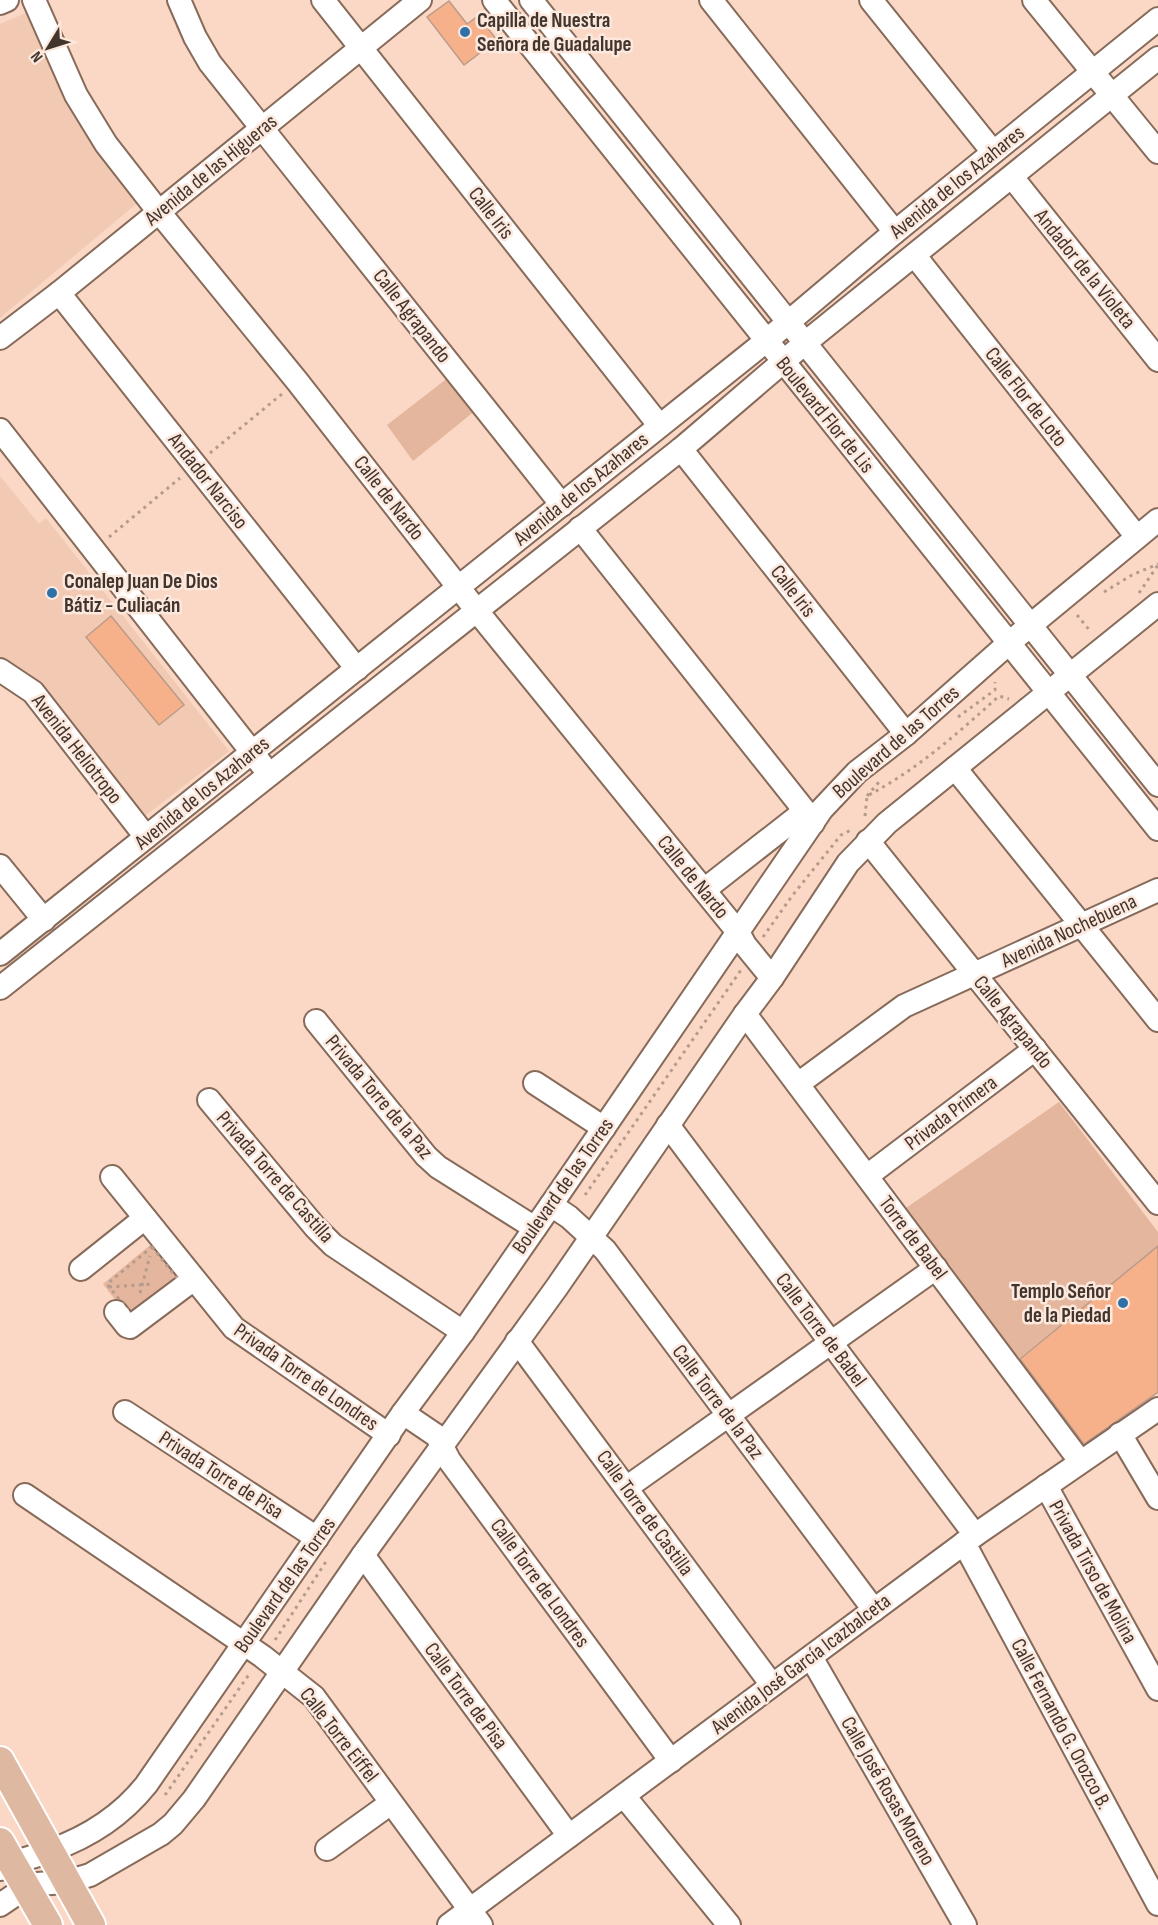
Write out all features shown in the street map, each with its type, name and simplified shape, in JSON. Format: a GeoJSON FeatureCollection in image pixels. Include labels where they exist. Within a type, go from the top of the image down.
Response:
{"type":"FeatureCollection","features":[{"type":"Feature","properties":{"kind":"main road"},"geometry":{"type":"LineString","coordinates":[[0,1761],[91,1925]]}},
{"type":"Feature","properties":{"kind":"main road"},"geometry":{"type":"LineString","coordinates":[[4,1858],[48,1925]]}},
{"type":"Feature","properties":{"kind":"street"},"geometry":{"type":"LineString","coordinates":[[0,3],[7,0]]}},
{"type":"Feature","properties":{"kind":"street","name":"Calle de Nardo"},"geometry":{"type":"LineString","coordinates":[[34,0],[89,119],[159,212],[297,381],[477,611],[738,932],[752,954],[772,978]]}},
{"type":"Feature","properties":{"kind":"street","name":"Calle Agrapando"},"geometry":{"type":"LineString","coordinates":[[179,0],[195,37],[210,63],[562,505]]}},
{"type":"Feature","properties":{"kind":"street","name":"Calle Iris"},"geometry":{"type":"LineString","coordinates":[[323,0],[659,425]]}},
{"type":"Feature","properties":{"kind":"street","name":"Avenida de las Higueras"},"geometry":{"type":"LineString","coordinates":[[0,338],[59,293],[420,0]]}},
{"type":"Feature","properties":{"kind":"street","name":"Boulevard Flor de Lis"},"geometry":{"type":"LineString","coordinates":[[494,0],[1158,829]]}},
{"type":"Feature","properties":{"kind":"street","name":"Boulevard Flor de Lis"},"geometry":{"type":"LineString","coordinates":[[531,0],[1070,675],[1154,771]]}},
{"type":"Feature","properties":{"kind":"street"},"geometry":{"type":"LineString","coordinates":[[711,0],[895,232]]}},
{"type":"Feature","properties":{"kind":"street"},"geometry":{"type":"LineString","coordinates":[[871,0],[993,152]]}},
{"type":"Feature","properties":{"kind":"street"},"geometry":{"type":"LineString","coordinates":[[1034,0],[1158,152]]}},
{"type":"Feature","properties":{"kind":"street","name":"Avenida de los Azahares"},"geometry":{"type":"LineString","coordinates":[[0,954],[766,341],[895,232],[1158,19]]}},
{"type":"Feature","properties":{"kind":"street","name":"Avenida de los Azahares"},"geometry":{"type":"LineString","coordinates":[[0,988],[681,449],[783,361],[1158,58]]}},
{"type":"Feature","properties":{"kind":"street","name":"Andador de la Violeta"},"geometry":{"type":"LineString","coordinates":[[1012,177],[1158,360]]}},
{"type":"Feature","properties":{"kind":"street","name":"Calle Flor de Loto"},"geometry":{"type":"LineString","coordinates":[[915,256],[1137,537]]}},
{"type":"Feature","properties":{"kind":"street","name":"Andador Narciso"},"geometry":{"type":"LineString","coordinates":[[59,293],[357,669]]}},
{"type":"Feature","properties":{"kind":"street"},"geometry":{"type":"LineString","coordinates":[[0,429],[270,775]]}},
{"type":"Feature","properties":{"kind":"street","name":"Calle Iris"},"geometry":{"type":"LineString","coordinates":[[681,449],[906,734]]}},
{"type":"Feature","properties":{"kind":"street","name":"Boulevard de las Torres"},"geometry":{"type":"LineString","coordinates":[[4,1858],[51,1851],[76,1841],[132,1802],[604,1128],[738,932],[809,817],[850,778],[906,734],[1030,625],[1158,520]]}},
{"type":"Feature","properties":{"kind":"street"},"geometry":{"type":"LineString","coordinates":[[580,528],[809,817],[704,890]]}},
{"type":"Feature","properties":{"kind":"street"},"geometry":{"type":"LineString","coordinates":[[0,1905],[25,1888],[48,1882],[66,1882],[90,1875],[148,1843],[173,1824],[195,1799],[363,1556],[557,1287],[772,978],[848,863],[887,823],[1158,604]]}},
{"type":"Feature","properties":{"kind":"street","name":"Avenida Heliotropo"},"geometry":{"type":"LineString","coordinates":[[0,670],[33,692],[146,837]]}},
{"type":"Feature","properties":{"kind":"street"},"geometry":{"type":"LineString","coordinates":[[955,768],[1158,1020]]}},
{"type":"Feature","properties":{"kind":"street","name":"Calle Agrapando"},"geometry":{"type":"LineString","coordinates":[[868,840],[1158,1203]]}},
{"type":"Feature","properties":{"kind":"street"},"geometry":{"type":"LineString","coordinates":[[0,866],[44,920]]}},
{"type":"Feature","properties":{"kind":"street","name":"Avenida Nochebuena"},"geometry":{"type":"LineString","coordinates":[[798,1084],[904,1006],[1158,890]]}},
{"type":"Feature","properties":{"kind":"street","name":"Torre de Babel"},"geometry":{"type":"LineString","coordinates":[[745,1014],[1080,1461]]}},
{"type":"Feature","properties":{"kind":"street","name":"Privada Torre de la Paz"},"geometry":{"type":"LineString","coordinates":[[316,1021],[426,1156],[438,1167],[535,1228]]}},
{"type":"Feature","properties":{"kind":"street","name":"Privada Primera"},"geometry":{"type":"LineString","coordinates":[[867,1176],[1035,1049]]}},
{"type":"Feature","properties":{"kind":"street"},"geometry":{"type":"LineString","coordinates":[[535,1083],[604,1128]]}},
{"type":"Feature","properties":{"kind":"street","name":"Privada Torre de Castilla"},"geometry":{"type":"LineString","coordinates":[[209,1100],[315,1227],[333,1245],[463,1332]]}},
{"type":"Feature","properties":{"kind":"street","name":"Calle Torre de Babel"},"geometry":{"type":"LineString","coordinates":[[668,1125],[831,1343],[970,1539]]}},
{"type":"Feature","properties":{"kind":"street","name":"Privada Torre de Londres"},"geometry":{"type":"LineString","coordinates":[[112,1177],[145,1218],[187,1280],[234,1328],[389,1435]]}},
{"type":"Feature","properties":{"kind":"street","name":"Calle Torre de la Paz"},"geometry":{"type":"LineString","coordinates":[[551,1205],[605,1250],[874,1610]]}},
{"type":"Feature","properties":{"kind":"street"},"geometry":{"type":"LineString","coordinates":[[81,1269],[145,1218]]}},
{"type":"Feature","properties":{"kind":"street"},"geometry":{"type":"LineString","coordinates":[[626,1488],[936,1268]]}},
{"type":"Feature","properties":{"kind":"street"},"geometry":{"type":"LineString","coordinates":[[129,1312],[127,1326],[130,1327],[187,1280]]}},
{"type":"Feature","properties":{"kind":"street","name":"Calle Torre de Castilla"},"geometry":{"type":"LineString","coordinates":[[518,1341],[772,1685]]}},
{"type":"Feature","properties":{"kind":"street","name":"Avenida José García Icazbalceta"},"geometry":{"type":"LineString","coordinates":[[449,1925],[475,1918],[569,1836],[970,1539],[1158,1409]]}},
{"type":"Feature","properties":{"kind":"street","name":"Privada Torre de Pisa"},"geometry":{"type":"LineString","coordinates":[[125,1412],[317,1538]]}},
{"type":"Feature","properties":{"kind":"street","name":"Calle Torre de Londres"},"geometry":{"type":"LineString","coordinates":[[403,1413],[437,1436],[449,1460],[671,1761]]}},
{"type":"Feature","properties":{"kind":"street"},"geometry":{"type":"LineString","coordinates":[[1120,1434],[1158,1498]]}},
{"type":"Feature","properties":{"kind":"street","name":"Privada Tirso de Molina"},"geometry":{"type":"LineString","coordinates":[[1046,1486],[1158,1689]]}},
{"type":"Feature","properties":{"kind":"street","name":"Calle Torre Eiffel"},"geometry":{"type":"LineString","coordinates":[[25,1495],[244,1644],[314,1697],[475,1918]]}},
{"type":"Feature","properties":{"kind":"street","name":"Calle Fernando G. Orozco B."},"geometry":{"type":"LineString","coordinates":[[970,1539],[1158,1904]]}},
{"type":"Feature","properties":{"kind":"street","name":"Calle Torre de Pisa"},"geometry":{"type":"LineString","coordinates":[[363,1556],[569,1836]]}},
{"type":"Feature","properties":{"kind":"street","name":"Calle José Rosas Moreno"},"geometry":{"type":"LineString","coordinates":[[811,1657],[965,1925]]}},
{"type":"Feature","properties":{"kind":"street"},"geometry":{"type":"LineString","coordinates":[[624,1796],[729,1925]]}},
{"type":"Feature","properties":{"kind":"street"},"geometry":{"type":"LineString","coordinates":[[327,1849],[391,1803]]}},
{"type":"Feature","properties":{"kind":"path"},"geometry":{"type":"LineString","coordinates":[[1100,595],[1132,575],[1158,564]]}},
{"type":"Feature","properties":{"kind":"path"},"geometry":{"type":"LineString","coordinates":[[1071,615],[1077,615],[1091,632]]}},
{"type":"Feature","properties":{"kind":"path"},"geometry":{"type":"LineString","coordinates":[[585,1195],[752,954]]}},
{"type":"Feature","properties":{"kind":"path"},"geometry":{"type":"LineString","coordinates":[[152,1247],[187,1280]]}},
{"type":"Feature","properties":{"kind":"path"},"geometry":{"type":"LineString","coordinates":[[152,1247],[107,1284],[129,1312],[187,1280]]}},
{"type":"Feature","properties":{"kind":"path"},"geometry":{"type":"LineString","coordinates":[[140,1296],[152,1247]]}},
{"type":"Feature","properties":{"kind":"path"},"geometry":{"type":"LineString","coordinates":[[171,1283],[187,1280]]}},
{"type":"Feature","properties":{"kind":"path"},"geometry":{"type":"LineString","coordinates":[[109,1287],[161,1284]]}},
{"type":"Feature","properties":{"kind":"shaded area"},"geometry":{"type":"Polygon","coordinates":[[[35,9],[142,199],[0,318],[0,24],[35,9]]]}},
{"type":"Feature","properties":{"kind":"shaded area"},"geometry":{"type":"Polygon","coordinates":[[[449,377],[476,410],[413,461],[387,425],[449,377]]]}},
{"type":"Feature","properties":{"kind":"shaded area","name":"Conalep Juan De Dios Bátiz - Culiacán"},"geometry":{"type":"Polygon","coordinates":[[[0,476],[39,524],[46,518],[229,751],[145,816],[42,686],[0,662],[0,476]]]}},
{"type":"Feature","properties":{"kind":"shaded area"},"geometry":{"type":"Polygon","coordinates":[[[1059,1102],[1158,1232],[1158,1246],[1019,1359],[906,1208],[1059,1102]]]}},
{"type":"Feature","properties":{"kind":"shaded area"},"geometry":{"type":"Polygon","coordinates":[[[154,1242],[184,1281],[133,1323],[103,1284],[154,1242]]]}},
{"type":"Feature","properties":{"kind":"building","name":"Capilla de Nuestra Señora de Guadalupe"},"geometry":{"type":"Polygon","coordinates":[[[449,1],[467,24],[478,16],[497,40],[464,65],[427,17],[449,1]]]}},
{"type":"Feature","properties":{"kind":"building"},"geometry":{"type":"Polygon","coordinates":[[[111,616],[184,705],[159,725],[86,637],[111,616]]]}},
{"type":"Feature","properties":{"kind":"building","name":"Templo Señor de la Piedad"},"geometry":{"type":"Polygon","coordinates":[[[1158,1246],[1158,1392],[1084,1444],[1020,1359],[1158,1246]]]}},
{"type":"Feature","properties":{"kind":"place","name":"Capilla de Nuestra Señora de Guadalupe"},"geometry":{"type":"Point","coordinates":[465,32]}},
{"type":"Feature","properties":{"kind":"place","name":"Conalep Juan De Dios Bátiz - Culiacán"},"geometry":{"type":"Point","coordinates":[52,593]}},
{"type":"Feature","properties":{"kind":"place","name":"Templo Señor de la Piedad"},"geometry":{"type":"Point","coordinates":[1123,1303]}}]}
